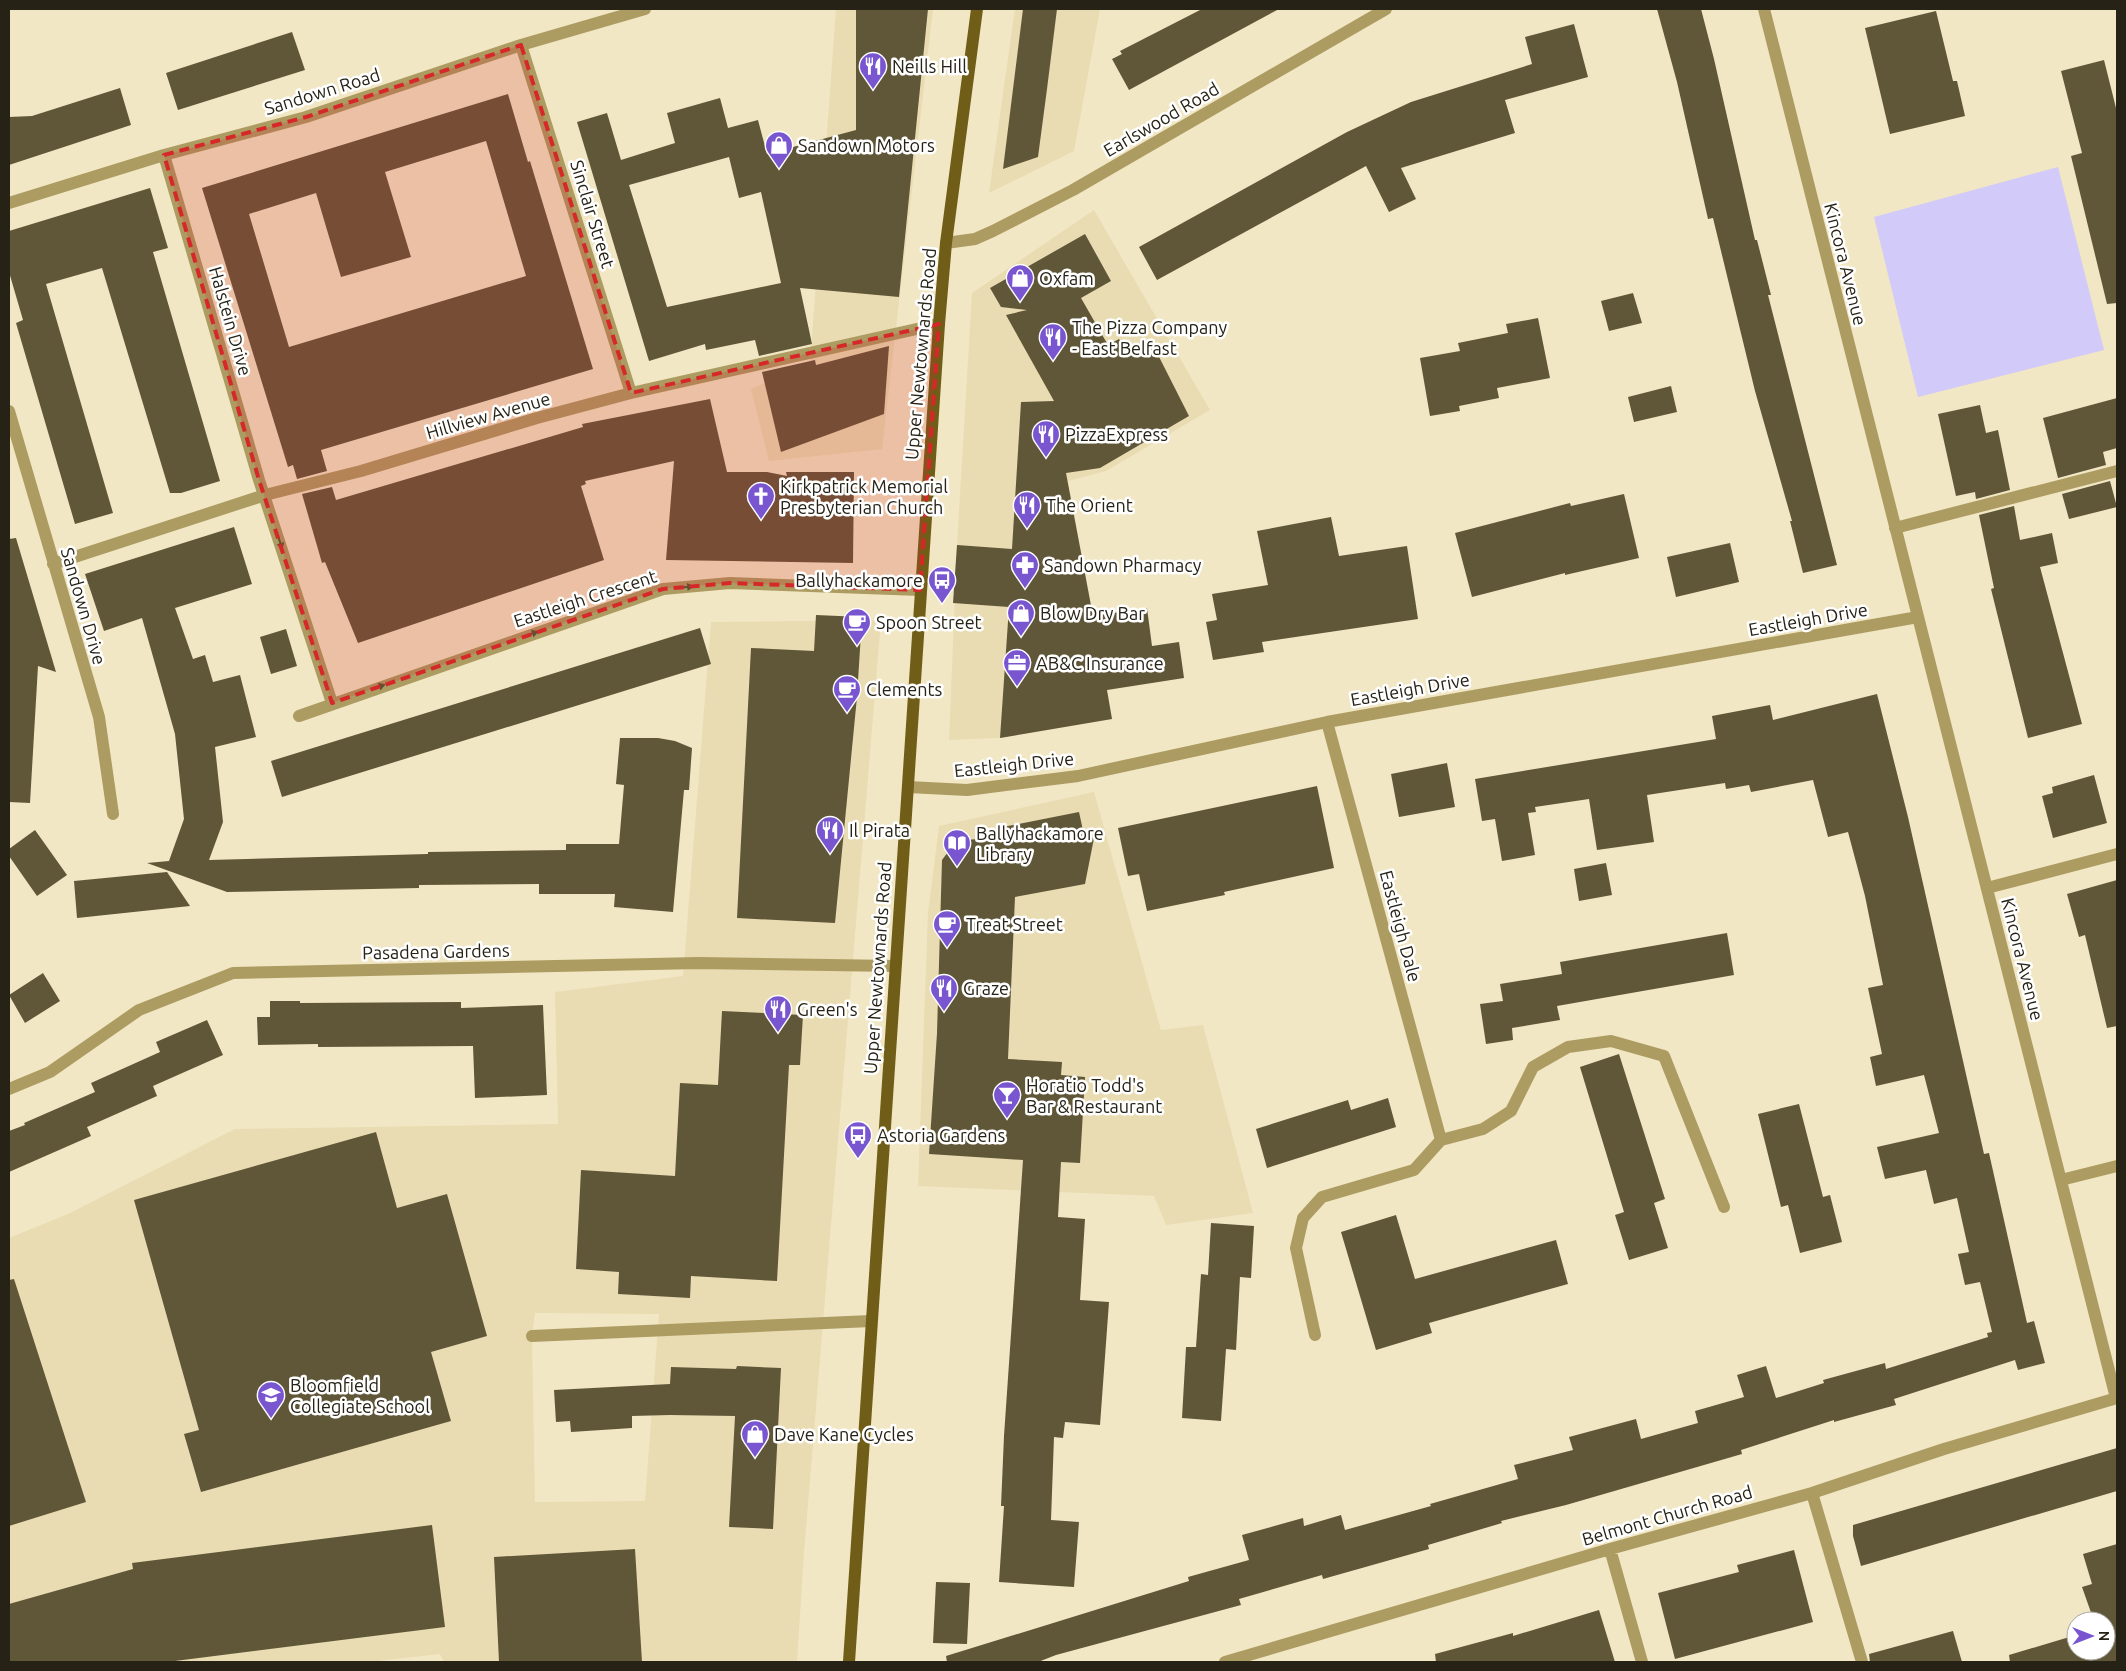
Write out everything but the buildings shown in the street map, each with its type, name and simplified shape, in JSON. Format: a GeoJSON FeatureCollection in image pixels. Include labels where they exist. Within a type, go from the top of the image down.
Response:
{"type":"FeatureCollection","features":[{"type":"Feature","properties":{"kind":"main road","name":"Upper Newtownards Road"},"geometry":{"type":"LineString","coordinates":[[849,1662],[939,324],[946,243],[977,9]]}},
{"type":"Feature","properties":{"kind":"street","name":"Earlswood Road"},"geometry":{"type":"LineString","coordinates":[[946,243],[975,239],[1073,190],[1386,9]]}},
{"type":"Feature","properties":{"kind":"street","name":"Kincora Avenue"},"geometry":{"type":"LineString","coordinates":[[1764,9],[2117,1398]]}},
{"type":"Feature","properties":{"kind":"street","name":"Sandown Road"},"geometry":{"type":"LineString","coordinates":[[9,203],[164,155],[306,117],[521,44],[638,10]]}},
{"type":"Feature","properties":{"kind":"street","name":"Sinclair Street"},"geometry":{"type":"LineString","coordinates":[[521,44],[631,393]]}},
{"type":"Feature","properties":{"kind":"street","name":"Halstein Drive"},"geometry":{"type":"LineString","coordinates":[[164,155],[265,496]]}},
{"type":"Feature","properties":{"kind":"street","name":"Hillview Avenue"},"geometry":{"type":"LineString","coordinates":[[53,564],[265,496],[361,470],[536,418],[631,393],[939,324]]}},
{"type":"Feature","properties":{"kind":"street","name":"Sandown Drive"},"geometry":{"type":"LineString","coordinates":[[9,411],[98,717],[112,814]]}},
{"type":"Feature","properties":{"kind":"street"},"geometry":{"type":"LineString","coordinates":[[1895,528],[2117,471]]}},
{"type":"Feature","properties":{"kind":"street"},"geometry":{"type":"LineString","coordinates":[[265,496],[332,703]]}},
{"type":"Feature","properties":{"kind":"street","name":"Eastleigh Crescent"},"geometry":{"type":"LineString","coordinates":[[298,716],[663,589],[730,583],[920,590]]}},
{"type":"Feature","properties":{"kind":"street","name":"Eastleigh Drive"},"geometry":{"type":"LineString","coordinates":[[908,787],[967,790],[1078,776],[1327,722],[1918,617]]}},
{"type":"Feature","properties":{"kind":"street","name":"Eastleigh Dale"},"geometry":{"type":"LineString","coordinates":[[1327,722],[1440,1140]]}},
{"type":"Feature","properties":{"kind":"street"},"geometry":{"type":"LineString","coordinates":[[1987,888],[2117,854]]}},
{"type":"Feature","properties":{"kind":"street","name":"Pasadena Gardens"},"geometry":{"type":"LineString","coordinates":[[9,1089],[50,1072],[139,1010],[233,973],[699,963],[895,966]]}},
{"type":"Feature","properties":{"kind":"street"},"geometry":{"type":"LineString","coordinates":[[1315,1335],[1296,1248],[1302,1218],[1322,1197],[1414,1170],[1440,1140],[1483,1129],[1511,1111],[1533,1067],[1568,1047],[1611,1040],[1664,1056],[1724,1207]]}},
{"type":"Feature","properties":{"kind":"street"},"geometry":{"type":"LineString","coordinates":[[2061,1180],[2117,1166]]}},
{"type":"Feature","properties":{"kind":"street"},"geometry":{"type":"LineString","coordinates":[[532,1336],[871,1322]]}},
{"type":"Feature","properties":{"kind":"street","name":"Belmont Church Road"},"geometry":{"type":"LineString","coordinates":[[1225,1662],[1610,1548],[1812,1493],[1944,1449],[2117,1398]]}},
{"type":"Feature","properties":{"kind":"street"},"geometry":{"type":"LineString","coordinates":[[1812,1493],[1862,1662]]}},
{"type":"Feature","properties":{"kind":"street"},"geometry":{"type":"LineString","coordinates":[[1610,1548],[1642,1662]]}},
{"type":"Feature","properties":{"kind":"highlighted area"},"geometry":{"type":"Polygon","coordinates":[[[521,45],[631,393],[939,324],[920,590],[730,583],[663,589],[332,703],[259,480],[164,155],[306,117],[521,45]]]}},
{"type":"Feature","properties":{"kind":"shaded area"},"geometry":{"type":"Polygon","coordinates":[[[836,9],[933,9],[882,449],[769,461],[751,389],[810,364],[836,9]]]}},
{"type":"Feature","properties":{"kind":"shaded area"},"geometry":{"type":"Polygon","coordinates":[[[1015,9],[1100,9],[1074,151],[989,193],[1015,9]]]}},
{"type":"Feature","properties":{"kind":"shaded area"},"geometry":{"type":"Polygon","coordinates":[[[2058,167],[2104,350],[1918,397],[1874,217],[2058,167]]]}},
{"type":"Feature","properties":{"kind":"shaded area"},"geometry":{"type":"Polygon","coordinates":[[[1094,210],[1210,410],[1106,471],[1068,481],[1112,719],[1000,738],[949,740],[957,545],[972,293],[1094,210]]]}},
{"type":"Feature","properties":{"kind":"shaded area","name":"Bloomfield Collegiate School"},"geometry":{"type":"Polygon","coordinates":[[[881,620],[804,1553],[797,1662],[444,1662],[440,1654],[369,1662],[9,1662],[9,1238],[68,1214],[235,1129],[558,1124],[555,992],[683,976],[711,622],[881,620]],[[535,1313],[532,1336],[535,1502],[645,1501],[659,1314],[535,1313]]]}},
{"type":"Feature","properties":{"kind":"shaded area"},"geometry":{"type":"Polygon","coordinates":[[[1094,792],[1161,1030],[1203,1025],[1253,1213],[1166,1225],[1154,1196],[918,1186],[928,913],[939,826],[1094,792]]]}},
{"type":"Feature","properties":{"kind":"place","name":"Neills Hill"},"geometry":{"type":"Point","coordinates":[873,90]}},
{"type":"Feature","properties":{"kind":"place","name":"Sandown Motors"},"geometry":{"type":"Point","coordinates":[779,169]}},
{"type":"Feature","properties":{"kind":"place","name":"Oxfam"},"geometry":{"type":"Point","coordinates":[1020,302]}},
{"type":"Feature","properties":{"kind":"place","name":"The Pizza Company - East Belfast"},"geometry":{"type":"Point","coordinates":[1053,361]}},
{"type":"Feature","properties":{"kind":"place","name":"PizzaExpress"},"geometry":{"type":"Point","coordinates":[1046,458]}},
{"type":"Feature","properties":{"kind":"place","name":"Kirkpatrick Memorial Presbyterian Church"},"geometry":{"type":"Point","coordinates":[761,520]}},
{"type":"Feature","properties":{"kind":"place","name":"The Orient"},"geometry":{"type":"Point","coordinates":[1027,529]}},
{"type":"Feature","properties":{"kind":"place","name":"Sandown Pharmacy"},"geometry":{"type":"Point","coordinates":[1025,589]}},
{"type":"Feature","properties":{"kind":"place","name":"Ballyhackamore"},"geometry":{"type":"Point","coordinates":[942,604]}},
{"type":"Feature","properties":{"kind":"place","name":"Blow Dry Bar"},"geometry":{"type":"Point","coordinates":[1021,637]}},
{"type":"Feature","properties":{"kind":"place","name":"Spoon Street"},"geometry":{"type":"Point","coordinates":[857,646]}},
{"type":"Feature","properties":{"kind":"place","name":"AB&C Insurance"},"geometry":{"type":"Point","coordinates":[1017,687]}},
{"type":"Feature","properties":{"kind":"place","name":"Clements"},"geometry":{"type":"Point","coordinates":[847,713]}},
{"type":"Feature","properties":{"kind":"place","name":"Il Pirata"},"geometry":{"type":"Point","coordinates":[830,854]}},
{"type":"Feature","properties":{"kind":"place","name":"Ballyhackamore Library"},"geometry":{"type":"Point","coordinates":[957,867]}},
{"type":"Feature","properties":{"kind":"place","name":"Treat Street"},"geometry":{"type":"Point","coordinates":[947,948]}},
{"type":"Feature","properties":{"kind":"place","name":"Graze"},"geometry":{"type":"Point","coordinates":[944,1012]}},
{"type":"Feature","properties":{"kind":"place","name":"Green's"},"geometry":{"type":"Point","coordinates":[778,1033]}},
{"type":"Feature","properties":{"kind":"place","name":"Horatio Todd's Bar & Restaurant"},"geometry":{"type":"Point","coordinates":[1007,1119]}},
{"type":"Feature","properties":{"kind":"place","name":"Astoria Gardens"},"geometry":{"type":"Point","coordinates":[858,1159]}},
{"type":"Feature","properties":{"kind":"place","name":"Bloomfield Collegiate School"},"geometry":{"type":"Point","coordinates":[271,1419]}},
{"type":"Feature","properties":{"kind":"place","name":"Dave Kane Cycles"},"geometry":{"type":"Point","coordinates":[755,1458]}}]}
